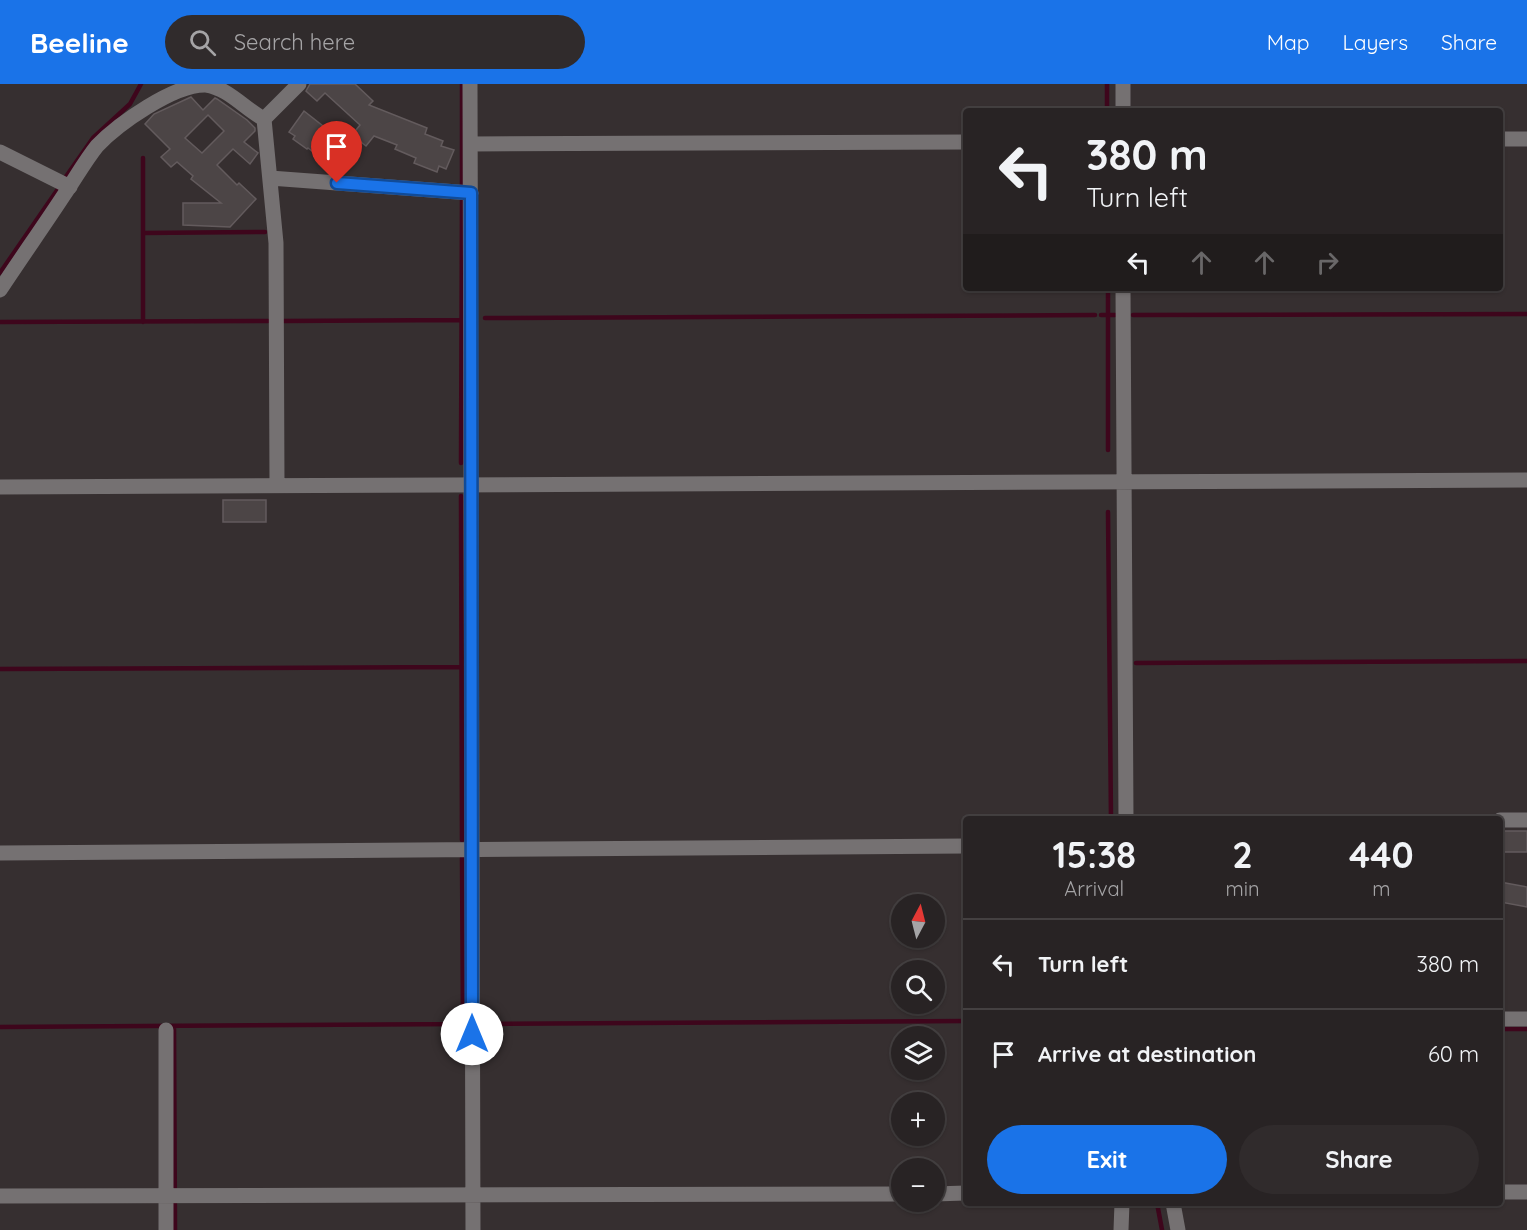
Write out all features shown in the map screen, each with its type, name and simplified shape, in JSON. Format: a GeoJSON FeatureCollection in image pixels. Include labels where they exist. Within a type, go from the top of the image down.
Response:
{"type":"FeatureCollection","features":[{"type":"Feature","properties":{"kind":"street"},"geometry":{"type":"LineString","coordinates":[[264,119],[299,84]]}},
{"type":"Feature","properties":{"kind":"street"},"geometry":{"type":"LineString","coordinates":[[470,84],[473,1230]]}},
{"type":"Feature","properties":{"kind":"street"},"geometry":{"type":"LineString","coordinates":[[1123,84],[1123,108]]}},
{"type":"Feature","properties":{"kind":"street"},"geometry":{"type":"LineString","coordinates":[[0,290],[97,147],[126,119],[166,94],[192,85],[206,85],[225,92],[264,119]]}},
{"type":"Feature","properties":{"kind":"street"},"geometry":{"type":"LineString","coordinates":[[264,119],[276,243],[277,485]]}},
{"type":"Feature","properties":{"kind":"street"},"geometry":{"type":"LineString","coordinates":[[1503,139],[1527,139]]}},
{"type":"Feature","properties":{"kind":"street"},"geometry":{"type":"LineString","coordinates":[[471,144],[963,141]]}},
{"type":"Feature","properties":{"kind":"street"},"geometry":{"type":"LineString","coordinates":[[0,152],[69,187]]}},
{"type":"Feature","properties":{"kind":"street"},"geometry":{"type":"LineString","coordinates":[[270,178],[471,193]]}},
{"type":"Feature","properties":{"kind":"street"},"geometry":{"type":"LineString","coordinates":[[1123,291],[1126,816]]}},
{"type":"Feature","properties":{"kind":"street"},"geometry":{"type":"LineString","coordinates":[[0,488],[1527,480]]}},
{"type":"Feature","properties":{"kind":"street"},"geometry":{"type":"LineString","coordinates":[[1503,820],[1527,820]]}},
{"type":"Feature","properties":{"kind":"street"},"geometry":{"type":"LineString","coordinates":[[0,853],[963,846]]}},
{"type":"Feature","properties":{"kind":"street"},"geometry":{"type":"LineString","coordinates":[[1503,1019],[1527,1019]]}},
{"type":"Feature","properties":{"kind":"street"},"geometry":{"type":"LineString","coordinates":[[166,1030],[172,1194],[166,1230]]}},
{"type":"Feature","properties":{"kind":"street"},"geometry":{"type":"LineString","coordinates":[[1503,1192],[1527,1192]]}},
{"type":"Feature","properties":{"kind":"street"},"geometry":{"type":"LineString","coordinates":[[945,1194],[963,1193]]}},
{"type":"Feature","properties":{"kind":"street"},"geometry":{"type":"LineString","coordinates":[[0,1196],[891,1194]]}},
{"type":"Feature","properties":{"kind":"street"},"geometry":{"type":"LineString","coordinates":[[1121,1230],[1122,1206]]}},
{"type":"Feature","properties":{"kind":"street"},"geometry":{"type":"LineString","coordinates":[[1174,1206],[1178,1230]]}},
{"type":"Feature","properties":{"kind":"building"},"geometry":{"type":"Polygon","coordinates":[[[310,84],[355,84],[373,101],[369,105],[427,128],[425,134],[443,141],[441,146],[454,150],[446,169],[439,166],[437,172],[414,163],[416,158],[395,149],[397,145],[374,136],[366,146],[352,135],[360,125],[325,93],[317,101],[306,91],[310,84]]]}},
{"type":"Feature","properties":{"kind":"building"},"geometry":{"type":"Polygon","coordinates":[[[191,97],[203,110],[215,98],[255,128],[255,131],[244,142],[258,153],[250,164],[233,149],[217,165],[237,185],[239,183],[256,199],[230,227],[183,225],[183,203],[221,203],[191,179],[193,176],[177,162],[171,167],[161,157],[170,149],[145,124],[154,114],[191,97]],[[208,115],[185,138],[202,153],[224,131],[208,115]]]}},
{"type":"Feature","properties":{"kind":"building"},"geometry":{"type":"Polygon","coordinates":[[[304,111],[328,130],[312,151],[293,139],[295,136],[289,132],[304,111]]]}},
{"type":"Feature","properties":{"kind":"building"},"geometry":{"type":"Polygon","coordinates":[[[223,500],[266,500],[266,522],[223,522],[223,500]]]}},
{"type":"Feature","properties":{"kind":"building"},"geometry":{"type":"Polygon","coordinates":[[[1503,831],[1527,831],[1527,852],[1503,852],[1503,831]]]}},
{"type":"Feature","properties":{"kind":"building"},"geometry":{"type":"Polygon","coordinates":[[[1503,883],[1527,887],[1527,907],[1503,903],[1503,883]]]}},
{"type":"Feature","properties":{"kind":"waterway"},"geometry":{"type":"LineString","coordinates":[[65,178],[93,138],[130,104],[141,84]]}},
{"type":"Feature","properties":{"kind":"waterway"},"geometry":{"type":"LineString","coordinates":[[462,84],[462,187]]}},
{"type":"Feature","properties":{"kind":"waterway"},"geometry":{"type":"LineString","coordinates":[[1107,84],[1107,108]]}},
{"type":"Feature","properties":{"kind":"waterway"},"geometry":{"type":"LineString","coordinates":[[143,158],[143,322]]}},
{"type":"Feature","properties":{"kind":"waterway"},"geometry":{"type":"LineString","coordinates":[[0,273],[58,189]]}},
{"type":"Feature","properties":{"kind":"waterway"},"geometry":{"type":"LineString","coordinates":[[461,463],[462,200]]}},
{"type":"Feature","properties":{"kind":"waterway"},"geometry":{"type":"LineString","coordinates":[[143,233],[265,232]]}},
{"type":"Feature","properties":{"kind":"waterway"},"geometry":{"type":"LineString","coordinates":[[1108,291],[1108,450]]}},
{"type":"Feature","properties":{"kind":"waterway"},"geometry":{"type":"LineString","coordinates":[[1133,315],[1527,314]]}},
{"type":"Feature","properties":{"kind":"waterway"},"geometry":{"type":"LineString","coordinates":[[485,318],[1095,315]]}},
{"type":"Feature","properties":{"kind":"waterway"},"geometry":{"type":"LineString","coordinates":[[1101,315],[1115,315]]}},
{"type":"Feature","properties":{"kind":"waterway"},"geometry":{"type":"LineString","coordinates":[[283,321],[461,320]]}},
{"type":"Feature","properties":{"kind":"waterway"},"geometry":{"type":"LineString","coordinates":[[0,322],[268,321]]}},
{"type":"Feature","properties":{"kind":"waterway"},"geometry":{"type":"LineString","coordinates":[[461,496],[462,840]]}},
{"type":"Feature","properties":{"kind":"waterway"},"geometry":{"type":"LineString","coordinates":[[1108,512],[1111,816]]}},
{"type":"Feature","properties":{"kind":"waterway"},"geometry":{"type":"LineString","coordinates":[[1136,663],[1527,661]]}},
{"type":"Feature","properties":{"kind":"waterway"},"geometry":{"type":"LineString","coordinates":[[0,669],[461,667]]}},
{"type":"Feature","properties":{"kind":"waterway"},"geometry":{"type":"LineString","coordinates":[[462,858],[463,1024]]}},
{"type":"Feature","properties":{"kind":"waterway"},"geometry":{"type":"LineString","coordinates":[[488,1024],[963,1021]]}},
{"type":"Feature","properties":{"kind":"waterway"},"geometry":{"type":"LineString","coordinates":[[0,1027],[463,1024]]}},
{"type":"Feature","properties":{"kind":"waterway"},"geometry":{"type":"LineString","coordinates":[[174,1026],[175,1230]]}},
{"type":"Feature","properties":{"kind":"waterway"},"geometry":{"type":"LineString","coordinates":[[1503,1029],[1527,1029]]}},
{"type":"Feature","properties":{"kind":"waterway"},"geometry":{"type":"LineString","coordinates":[[1158,1206],[1162,1230]]}},
{"type":"Feature","properties":{"kind":"route"},"geometry":{"type":"LineString","coordinates":[[337,183],[471,193],[472,1034]]}}]}
